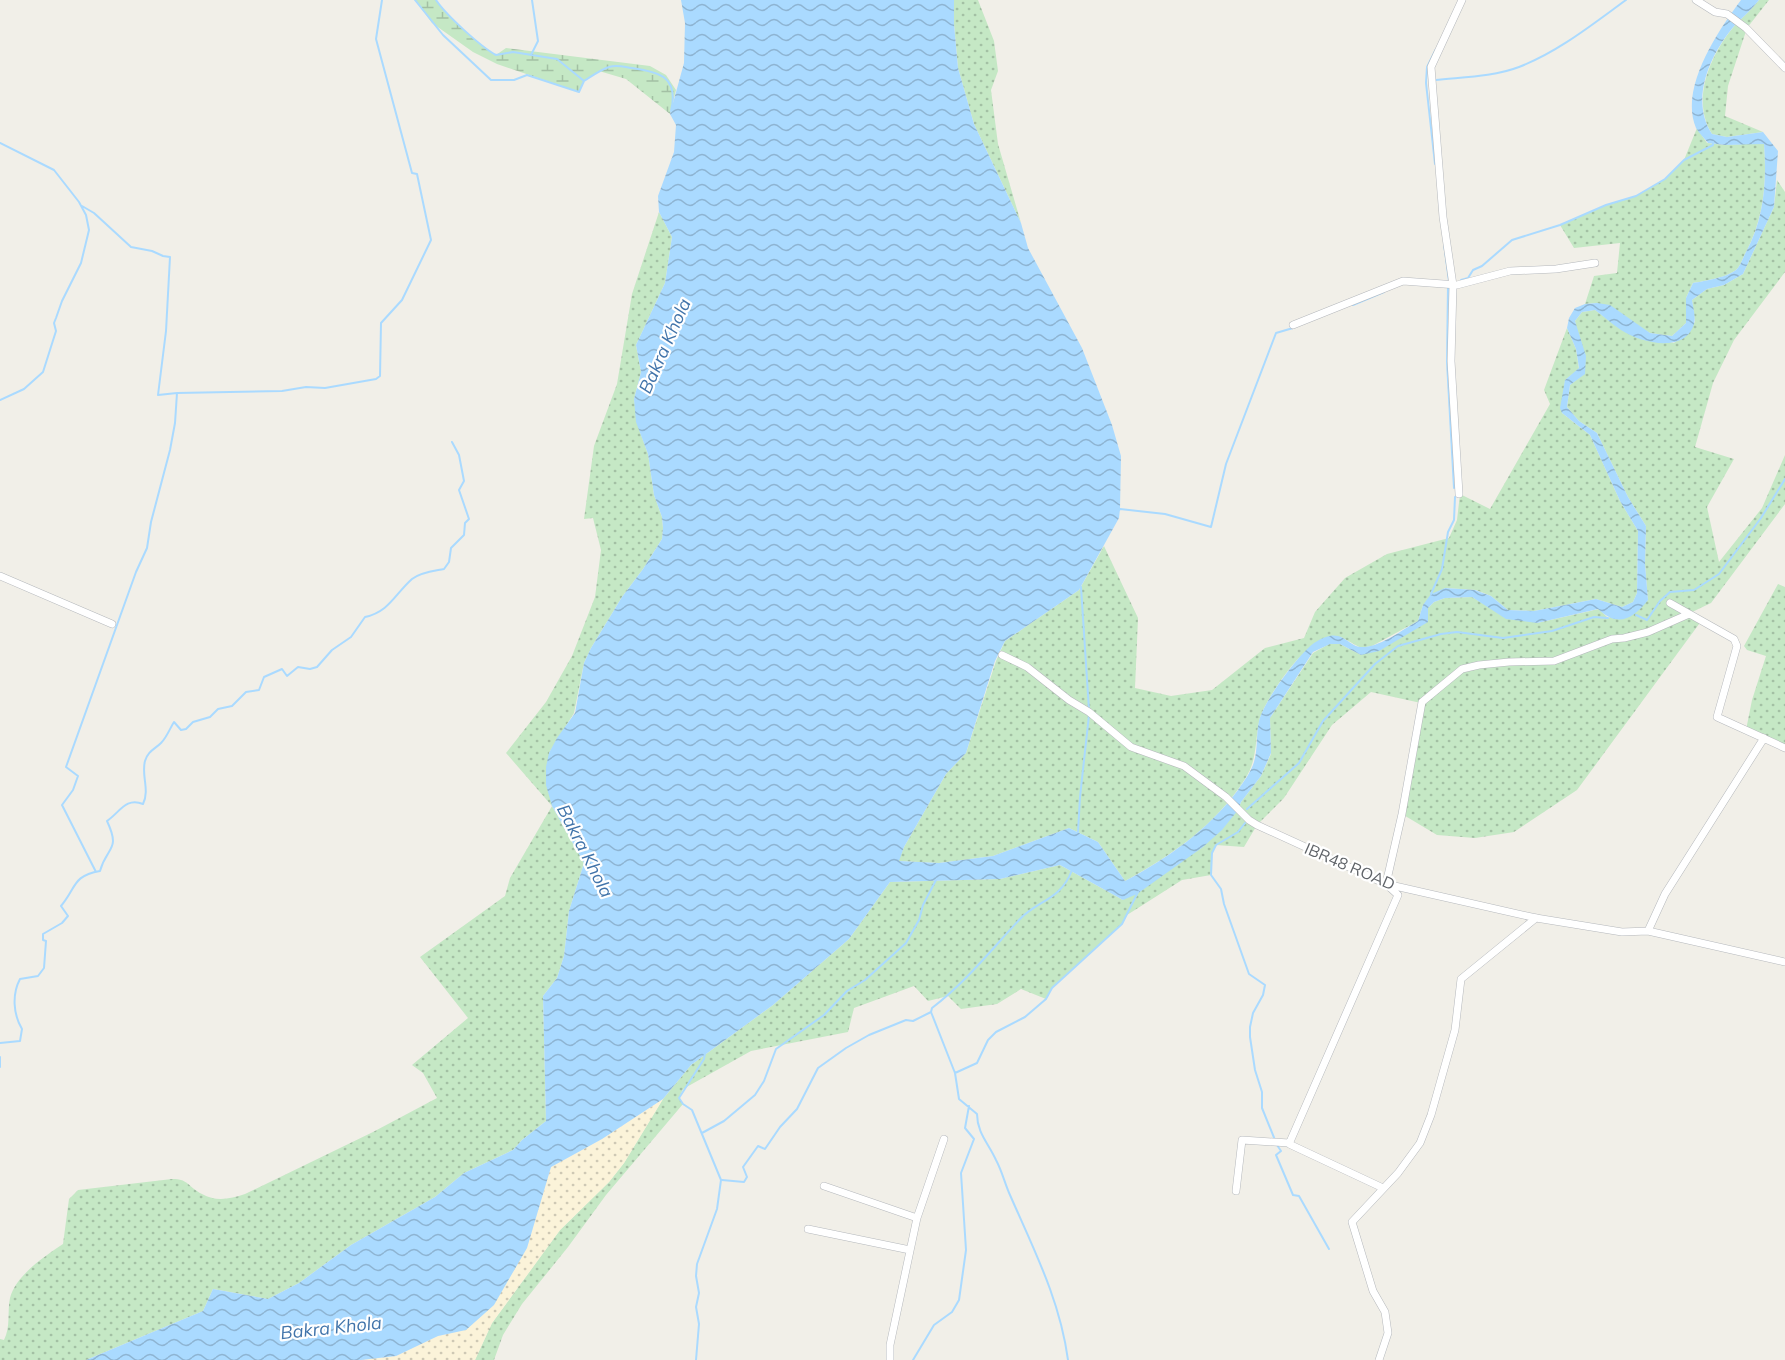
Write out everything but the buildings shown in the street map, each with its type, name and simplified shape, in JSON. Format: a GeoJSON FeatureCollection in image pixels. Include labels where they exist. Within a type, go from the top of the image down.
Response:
{"type":"FeatureCollection","features":[{"type":"Feature","properties":{"kind":"street"},"geometry":{"type":"LineString","coordinates":[[1459,494],[1451,361],[1453,285],[1443,217],[1431,67],[1462,0]]}},
{"type":"Feature","properties":{"kind":"street"},"geometry":{"type":"LineString","coordinates":[[1696,0],[1715,12],[1727,14],[1741,24],[1785,68]]}},
{"type":"Feature","properties":{"kind":"street"},"geometry":{"type":"LineString","coordinates":[[1293,326],[1322,315],[1332,308],[1398,283],[1453,285],[1510,271],[1556,269],[1595,263]]}},
{"type":"Feature","properties":{"kind":"street"},"geometry":{"type":"LineString","coordinates":[[0,576],[112,624]]}},
{"type":"Feature","properties":{"kind":"street"},"geometry":{"type":"LineString","coordinates":[[1670,603],[1734,639],[1737,646],[1717,717],[1785,748]]}},
{"type":"Feature","properties":{"kind":"street"},"geometry":{"type":"LineString","coordinates":[[1289,1143],[1398,895],[1386,884],[1402,814],[1422,702],[1462,669],[1509,662],[1554,661],[1612,639],[1648,632],[1689,614]]}},
{"type":"Feature","properties":{"kind":"street","name":"IBR48 ROAD"},"geometry":{"type":"LineString","coordinates":[[1002,655],[1027,667],[1069,700],[1089,712],[1131,747],[1184,766],[1229,800],[1257,825],[1386,884],[1536,918],[1622,932],[1648,931],[1785,962]]}},
{"type":"Feature","properties":{"kind":"street"},"geometry":{"type":"LineString","coordinates":[[1648,931],[1665,894],[1764,738]]}},
{"type":"Feature","properties":{"kind":"street"},"geometry":{"type":"LineString","coordinates":[[1379,1360],[1388,1333],[1385,1312],[1373,1291],[1352,1222],[1412,1156],[1420,1143],[1431,1115],[1455,1030],[1461,979],[1536,918]]}},
{"type":"Feature","properties":{"kind":"street"},"geometry":{"type":"LineString","coordinates":[[890,1360],[890,1345],[917,1218],[944,1139]]}},
{"type":"Feature","properties":{"kind":"street"},"geometry":{"type":"LineString","coordinates":[[1236,1191],[1242,1140],[1289,1143],[1383,1188]]}},
{"type":"Feature","properties":{"kind":"street"},"geometry":{"type":"LineString","coordinates":[[824,1186],[917,1218]]}},
{"type":"Feature","properties":{"kind":"street"},"geometry":{"type":"LineString","coordinates":[[808,1229],[910,1251]]}},
{"type":"Feature","properties":{"kind":"green space"},"geometry":{"type":"Polygon","coordinates":[[[415,0],[436,0],[464,30],[496,55],[506,48],[650,66],[666,75],[676,90],[670,114],[626,79],[599,71],[584,81],[579,92],[497,64],[473,52],[432,23],[415,0]]]}},
{"type":"Feature","properties":{"kind":"green space"},"geometry":{"type":"Polygon","coordinates":[[[954,0],[978,0],[994,41],[998,71],[991,90],[998,144],[1021,223],[974,124],[958,68],[954,0]]]}},
{"type":"Feature","properties":{"kind":"green space"},"geometry":{"type":"Polygon","coordinates":[[[1759,0],[1769,0],[1747,28],[1728,86],[1725,116],[1763,132],[1727,137],[1712,134],[1703,106],[1706,77],[1727,36],[1759,0]]]}},
{"type":"Feature","properties":{"kind":"green space"},"geometry":{"type":"Polygon","coordinates":[[[1697,128],[1707,143],[1725,145],[1764,143],[1765,171],[1760,213],[1752,239],[1737,269],[1723,276],[1693,283],[1686,298],[1686,323],[1672,336],[1650,333],[1597,303],[1585,304],[1594,276],[1617,273],[1620,243],[1574,248],[1560,225],[1606,205],[1636,196],[1665,179],[1684,160],[1697,128]]]}},
{"type":"Feature","properties":{"kind":"green space"},"geometry":{"type":"Polygon","coordinates":[[[1777,180],[1785,192],[1785,272],[1734,340],[1713,383],[1695,447],[1734,459],[1707,507],[1719,562],[1762,508],[1785,455],[1785,504],[1711,603],[1690,613],[1702,620],[1577,790],[1514,832],[1475,838],[1437,835],[1402,814],[1421,703],[1371,692],[1332,725],[1284,798],[1257,825],[1244,847],[1216,845],[1212,853],[1211,875],[1182,880],[1127,915],[1122,924],[1052,988],[1046,999],[1021,989],[997,1004],[961,1009],[948,996],[928,1001],[914,986],[854,1008],[848,1032],[751,1051],[683,1089],[679,1098],[683,1104],[606,1195],[522,1304],[503,1335],[494,1360],[475,1360],[492,1323],[560,1230],[609,1182],[624,1163],[663,1099],[691,1065],[773,1005],[849,939],[890,882],[1000,879],[1060,865],[1123,900],[1238,810],[1241,802],[1261,776],[1271,754],[1270,718],[1313,653],[1329,644],[1340,644],[1361,655],[1427,622],[1428,608],[1434,602],[1445,598],[1472,597],[1484,604],[1537,623],[1599,609],[1608,618],[1648,600],[1645,564],[1646,526],[1628,497],[1597,433],[1579,421],[1567,407],[1570,385],[1585,373],[1575,321],[1582,312],[1595,310],[1622,330],[1674,343],[1695,322],[1692,300],[1707,289],[1724,285],[1743,274],[1774,207],[1777,180]]]}},
{"type":"Feature","properties":{"kind":"green space"},"geometry":{"type":"Polygon","coordinates":[[[659,212],[672,237],[665,283],[636,345],[641,372],[634,399],[640,432],[648,454],[654,495],[662,517],[662,539],[622,597],[584,663],[574,713],[549,753],[552,806],[506,753],[546,702],[572,656],[595,597],[601,550],[593,518],[584,519],[594,446],[617,384],[632,294],[659,212]]]}},
{"type":"Feature","properties":{"kind":"green space"},"geometry":{"type":"Polygon","coordinates":[[[1567,328],[1576,349],[1579,369],[1565,380],[1562,413],[1590,435],[1620,501],[1638,531],[1637,593],[1633,602],[1622,607],[1596,599],[1534,611],[1508,610],[1491,596],[1476,590],[1445,588],[1423,605],[1418,621],[1372,646],[1361,648],[1341,637],[1309,650],[1289,670],[1265,707],[1259,722],[1252,765],[1233,796],[1206,825],[1176,850],[1125,881],[1098,842],[1069,828],[993,856],[939,863],[898,861],[946,774],[966,753],[996,661],[1005,641],[1079,590],[1104,546],[1138,618],[1135,688],[1171,696],[1212,690],[1265,648],[1304,638],[1315,612],[1345,578],[1387,554],[1449,538],[1457,520],[1460,494],[1490,509],[1550,404],[1544,390],[1567,328]]]}},
{"type":"Feature","properties":{"kind":"green space"},"geometry":{"type":"Polygon","coordinates":[[[1778,584],[1785,587],[1785,748],[1746,730],[1752,700],[1766,656],[1747,650],[1744,646],[1778,584]]]}},
{"type":"Feature","properties":{"kind":"green space"},"geometry":{"type":"Polygon","coordinates":[[[552,806],[584,863],[569,911],[564,956],[557,978],[543,996],[546,1121],[513,1150],[464,1173],[435,1197],[351,1245],[299,1283],[268,1299],[213,1289],[203,1311],[86,1360],[0,1360],[0,1339],[4,1340],[6,1335],[9,1303],[13,1290],[32,1267],[63,1244],[69,1199],[78,1190],[178,1179],[207,1197],[223,1199],[234,1197],[245,1194],[373,1132],[437,1098],[423,1073],[412,1065],[468,1018],[420,957],[505,896],[510,878],[552,806]]]}},
{"type":"Feature","properties":{"kind":"sand"},"geometry":{"type":"Polygon","coordinates":[[[663,1099],[624,1163],[609,1182],[560,1230],[492,1323],[475,1360],[361,1360],[396,1356],[438,1336],[452,1333],[527,1248],[551,1167],[602,1139],[663,1099]]]}},
{"type":"Feature","properties":{"kind":"water","name":"Bakra Khola"},"geometry":{"type":"Polygon","coordinates":[[[681,0],[954,0],[958,68],[974,124],[1021,223],[1028,248],[1082,348],[1112,425],[1121,456],[1119,518],[1079,590],[1005,641],[995,661],[966,753],[946,774],[904,847],[899,861],[939,863],[993,856],[1069,828],[1098,842],[1125,881],[1157,863],[1186,842],[1214,818],[1238,790],[1254,762],[1259,721],[1267,702],[1291,668],[1314,643],[1332,635],[1344,638],[1359,647],[1372,646],[1418,621],[1423,605],[1431,594],[1445,588],[1475,590],[1491,596],[1508,610],[1534,611],[1596,599],[1622,607],[1633,602],[1637,593],[1638,531],[1620,501],[1590,435],[1562,413],[1560,408],[1565,380],[1579,368],[1576,349],[1567,328],[1569,318],[1575,308],[1585,304],[1610,305],[1650,333],[1672,336],[1686,323],[1686,298],[1693,283],[1728,274],[1740,265],[1757,226],[1763,200],[1764,144],[1708,143],[1696,128],[1692,112],[1693,95],[1704,61],[1722,27],[1741,0],[1759,0],[1736,24],[1718,48],[1706,76],[1703,91],[1705,120],[1712,134],[1727,137],[1763,132],[1778,151],[1774,207],[1743,274],[1724,285],[1707,289],[1692,300],[1694,324],[1689,333],[1672,343],[1651,342],[1630,335],[1595,310],[1582,312],[1575,321],[1586,356],[1585,374],[1570,385],[1567,407],[1579,421],[1597,433],[1628,497],[1646,526],[1645,564],[1648,600],[1637,612],[1625,619],[1612,618],[1598,609],[1537,623],[1506,619],[1472,597],[1445,598],[1434,602],[1428,608],[1428,622],[1379,651],[1361,655],[1340,644],[1330,644],[1313,652],[1270,718],[1271,753],[1261,776],[1241,802],[1238,810],[1222,830],[1203,847],[1137,894],[1123,900],[1060,865],[1000,879],[890,882],[849,939],[773,1005],[691,1065],[663,1099],[602,1139],[551,1167],[527,1248],[494,1305],[466,1330],[438,1336],[396,1356],[361,1360],[86,1360],[203,1311],[213,1289],[268,1299],[299,1283],[351,1245],[435,1197],[464,1173],[513,1150],[546,1121],[543,996],[557,978],[564,956],[569,911],[584,863],[552,806],[546,785],[546,767],[549,753],[557,738],[575,713],[584,663],[591,648],[622,597],[662,539],[662,517],[654,495],[648,454],[636,422],[634,399],[641,372],[636,345],[665,283],[672,237],[659,212],[658,196],[674,152],[676,125],[670,114],[684,63],[685,23],[681,0]]]}},
{"type":"Feature","properties":{"kind":"waterway"},"geometry":{"type":"LineString","coordinates":[[177,393],[325,388],[376,379],[380,376],[381,323],[402,300],[431,240],[417,174],[412,173],[376,39],[382,0]]}},
{"type":"Feature","properties":{"kind":"waterway"},"geometry":{"type":"LineString","coordinates":[[415,0],[443,35],[491,80],[514,80],[527,75],[579,92],[584,81]]}},
{"type":"Feature","properties":{"kind":"waterway"},"geometry":{"type":"LineString","coordinates":[[436,0],[464,30],[496,55],[513,52],[557,59],[584,81],[602,70],[615,66],[659,74],[670,84],[672,90],[671,111]]}},
{"type":"Feature","properties":{"kind":"waterway"},"geometry":{"type":"LineString","coordinates":[[531,55],[538,41],[532,0]]}},
{"type":"Feature","properties":{"kind":"waterway"},"geometry":{"type":"LineString","coordinates":[[1435,80],[1488,75],[1519,67],[1561,46],[1626,0]]}},
{"type":"Feature","properties":{"kind":"waterway"},"geometry":{"type":"LineString","coordinates":[[1435,164],[1426,83],[1427,67],[1436,49]]}},
{"type":"Feature","properties":{"kind":"waterway"},"geometry":{"type":"LineString","coordinates":[[1461,280],[1468,278],[1473,270],[1482,266],[1512,240],[1560,225],[1606,205],[1636,196],[1665,179],[1684,160],[1713,145],[1713,142]]}},
{"type":"Feature","properties":{"kind":"waterway"},"geometry":{"type":"LineString","coordinates":[[0,143],[54,170],[79,202],[86,215],[89,230],[81,263],[54,323],[56,331],[43,372],[24,389],[0,400]]}},
{"type":"Feature","properties":{"kind":"waterway"},"geometry":{"type":"LineString","coordinates":[[82,206],[94,213],[131,247],[170,257],[166,331],[158,395],[177,393],[170,450],[151,522],[147,548],[136,572],[66,767],[78,776],[73,790],[62,805],[96,872]]}},
{"type":"Feature","properties":{"kind":"waterway"},"geometry":{"type":"LineString","coordinates":[[1444,244],[1449,281]]}},
{"type":"Feature","properties":{"kind":"waterway"},"geometry":{"type":"LineString","coordinates":[[1448,286],[1447,362],[1454,488]]}},
{"type":"Feature","properties":{"kind":"waterway"},"geometry":{"type":"LineString","coordinates":[[1353,305],[1384,292]]}},
{"type":"Feature","properties":{"kind":"waterway"},"geometry":{"type":"LineString","coordinates":[[1118,511],[1120,509],[1165,514],[1211,527],[1226,464],[1276,333],[1293,328]]}},
{"type":"Feature","properties":{"kind":"waterway"},"geometry":{"type":"LineString","coordinates":[[0,1043],[20,1041],[22,1029],[15,1004],[17,985],[20,979],[38,976],[44,968],[46,941],[43,940],[43,934],[62,923],[68,916],[61,906],[76,883],[84,876],[100,871],[113,843],[107,821],[132,802],[143,804],[146,793],[144,772],[146,758],[163,741],[174,722],[181,730],[186,729],[193,722],[210,717],[218,709],[232,706],[246,692],[259,690],[264,677],[282,669],[287,676],[298,667],[310,669],[317,667],[332,650],[351,637],[365,617],[386,607],[412,579],[423,573],[444,569],[449,562],[451,548],[464,535],[465,523],[469,519],[459,490],[464,481],[459,455],[452,442]]}},
{"type":"Feature","properties":{"kind":"waterway"},"geometry":{"type":"LineString","coordinates":[[1636,615],[1647,620],[1660,601],[1670,592],[1694,590],[1719,574],[1761,518],[1785,479]]}},
{"type":"Feature","properties":{"kind":"waterway"},"geometry":{"type":"LineString","coordinates":[[1431,594],[1442,569],[1448,532],[1454,520],[1455,497]]}},
{"type":"Feature","properties":{"kind":"waterway"},"geometry":{"type":"LineString","coordinates":[[1081,587],[1089,710]]}},
{"type":"Feature","properties":{"kind":"waterway"},"geometry":{"type":"LineString","coordinates":[[1247,809],[1299,763],[1323,721],[1375,664],[1398,646],[1441,634],[1457,632],[1503,638],[1552,631],[1594,617],[1608,618]]}},
{"type":"Feature","properties":{"kind":"waterway"},"geometry":{"type":"LineString","coordinates":[[1078,832],[1089,715]]}},
{"type":"Feature","properties":{"kind":"waterway"},"geometry":{"type":"LineString","coordinates":[[1245,823],[1238,832],[1216,845],[1212,853],[1211,875],[1221,889],[1224,904],[1249,974],[1265,985],[1263,995],[1253,1013],[1250,1037],[1255,1070],[1262,1092],[1262,1108],[1275,1140]]}},
{"type":"Feature","properties":{"kind":"waterway"},"geometry":{"type":"LineString","coordinates":[[1068,1360],[1059,1317],[1045,1276],[998,1164],[981,1133],[977,1114],[959,1099],[955,1073],[931,1012],[932,1008],[967,976],[1020,919],[1062,888],[1072,870]]}},
{"type":"Feature","properties":{"kind":"waterway"},"geometry":{"type":"LineString","coordinates":[[702,1133],[724,1121],[755,1095],[764,1081],[776,1049],[824,1015],[847,991],[865,980],[906,943],[919,920],[923,905],[936,880]]}},
{"type":"Feature","properties":{"kind":"waterway"},"geometry":{"type":"LineString","coordinates":[[955,1073],[977,1063],[988,1040],[996,1032],[1025,1017],[1046,999],[1052,988],[1122,924],[1138,892]]}},
{"type":"Feature","properties":{"kind":"waterway"},"geometry":{"type":"LineString","coordinates":[[722,1180],[744,1182],[747,1177],[743,1167],[758,1146],[765,1149],[780,1127],[797,1109],[818,1068],[869,1035],[906,1020],[913,1021],[931,1012]]}},
{"type":"Feature","properties":{"kind":"waterway"},"geometry":{"type":"LineString","coordinates":[[696,1360],[699,1324],[696,1307],[699,1293],[696,1276],[697,1264],[717,1209],[721,1180],[692,1110],[679,1098],[704,1059],[705,1053]]}},
{"type":"Feature","properties":{"kind":"waterway"},"geometry":{"type":"LineString","coordinates":[[0,1057],[0,1067]]}},
{"type":"Feature","properties":{"kind":"waterway"},"geometry":{"type":"LineString","coordinates":[[913,1360],[934,1325],[952,1312],[959,1300],[966,1250],[961,1173],[974,1139],[965,1128],[969,1106]]}},
{"type":"Feature","properties":{"kind":"waterway"},"geometry":{"type":"LineString","coordinates":[[1277,1145],[1281,1151],[1276,1155],[1293,1195],[1299,1196],[1329,1249]]}}]}
